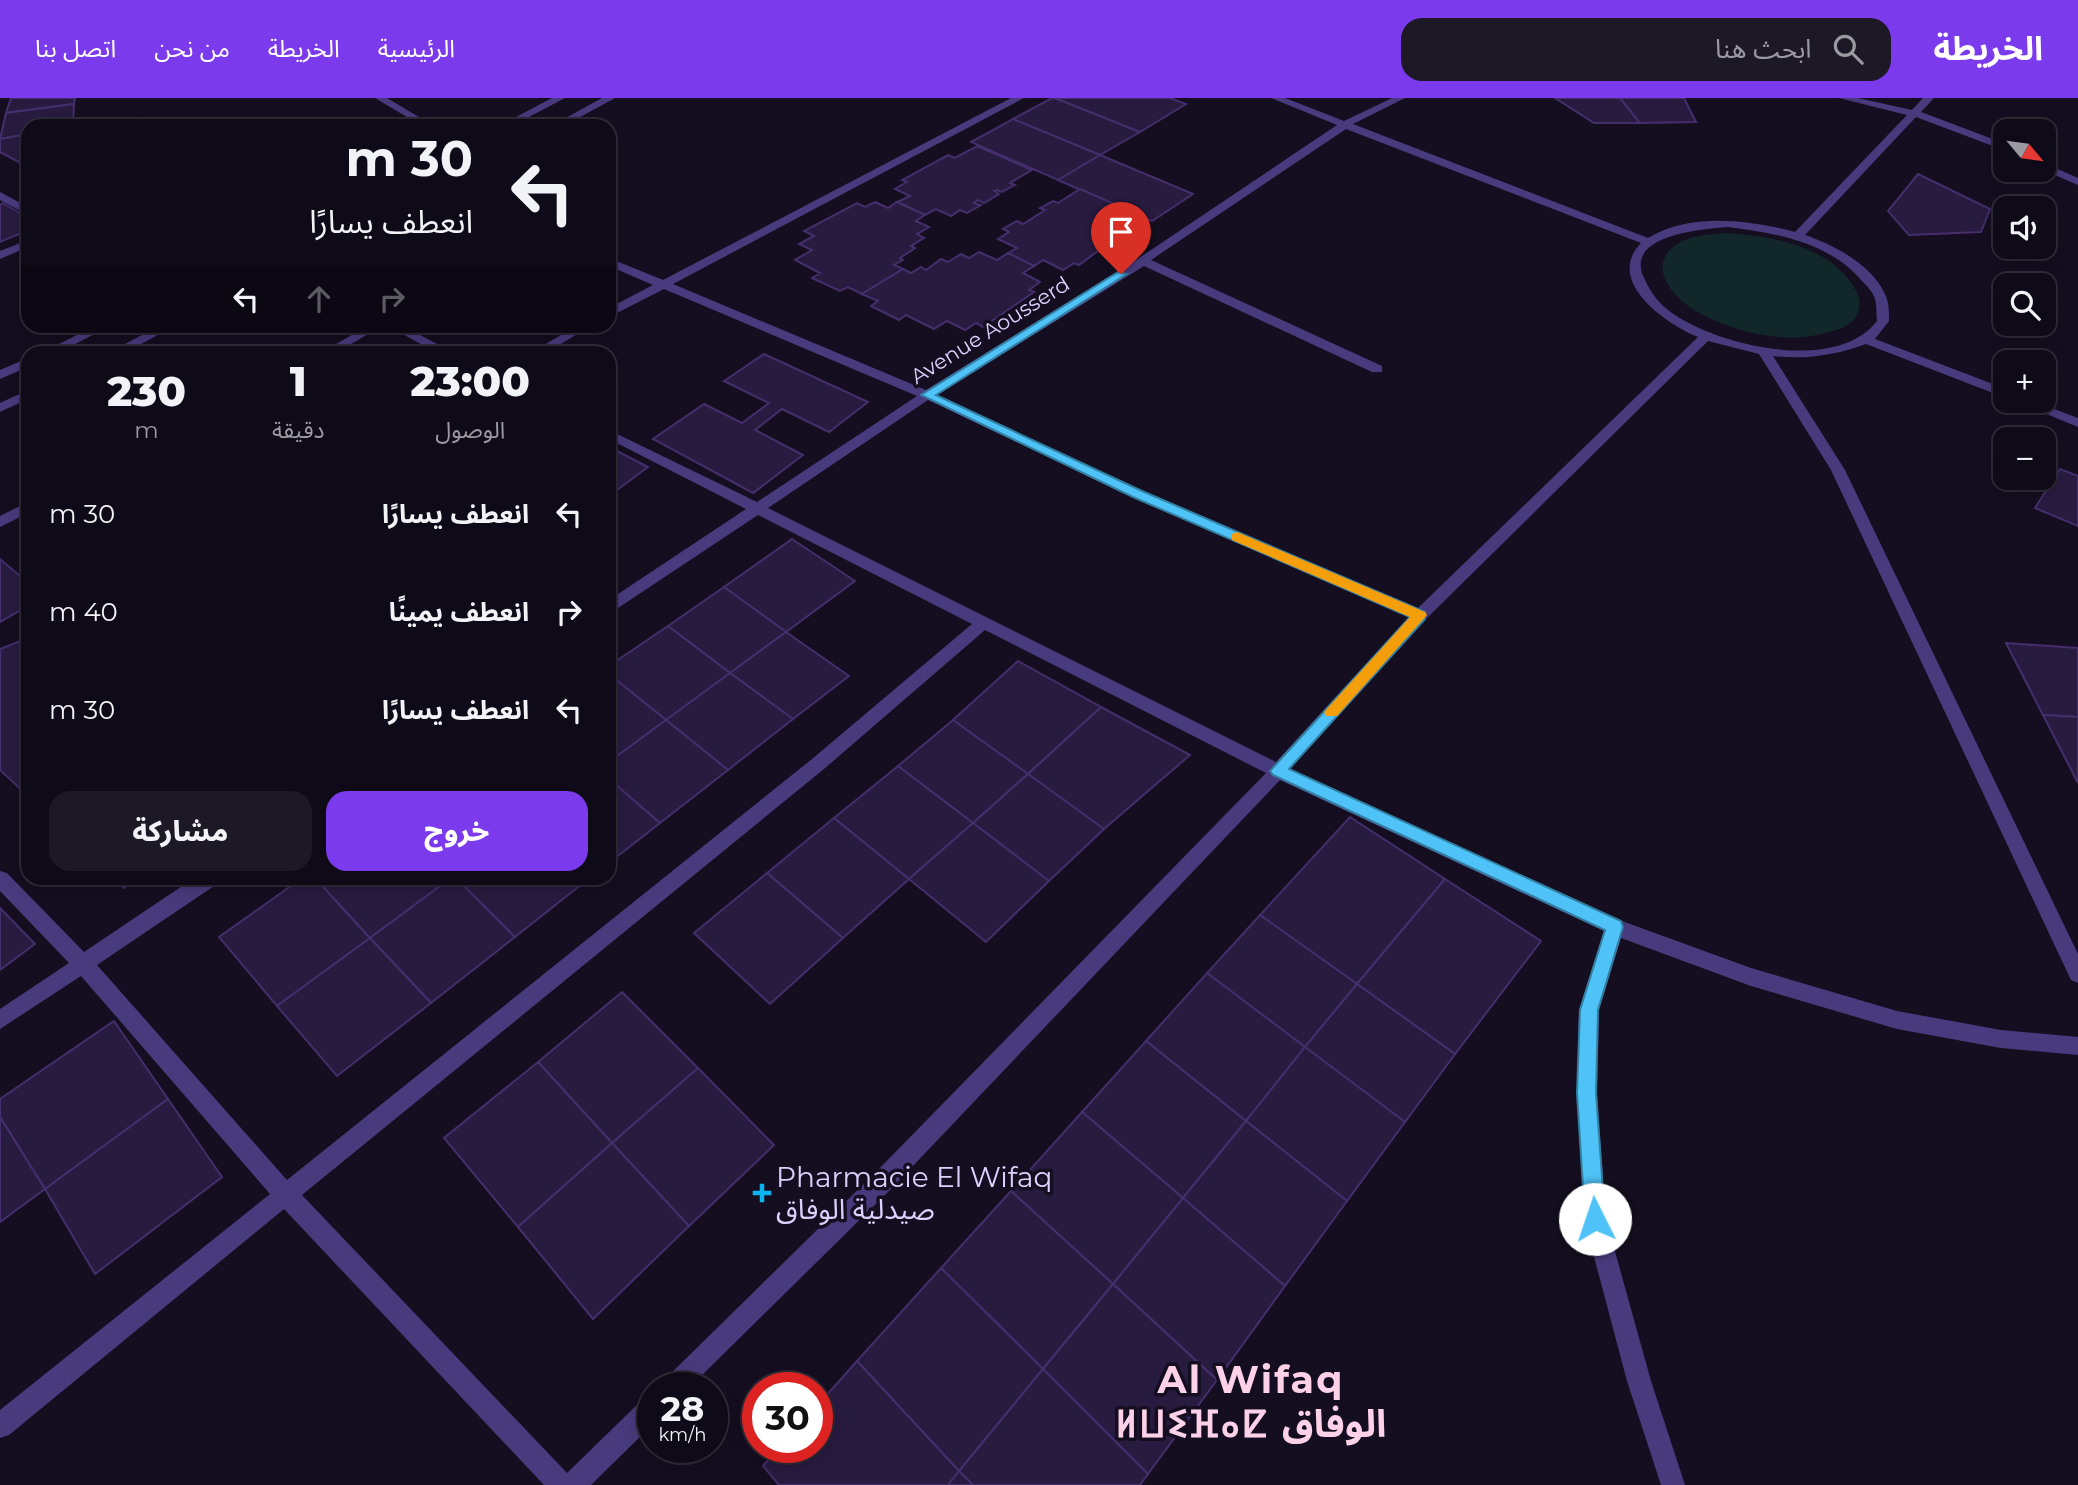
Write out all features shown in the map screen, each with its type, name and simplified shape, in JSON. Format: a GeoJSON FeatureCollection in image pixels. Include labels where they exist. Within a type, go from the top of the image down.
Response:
{"type":"FeatureCollection","features":[{"type":"Feature","properties":{"kind":"street"},"geometry":{"type":"LineString","coordinates":[[380,98],[417,119]]}},
{"type":"Feature","properties":{"kind":"street"},"geometry":{"type":"LineString","coordinates":[[518,119],[560,98]]}},
{"type":"Feature","properties":{"kind":"street"},"geometry":{"type":"LineString","coordinates":[[570,119],[610,98]]}},
{"type":"Feature","properties":{"kind":"street"},"geometry":{"type":"LineString","coordinates":[[616,309],[1019,98]]}},
{"type":"Feature","properties":{"kind":"street"},"geometry":{"type":"LineString","coordinates":[[1276,98],[1648,242]]}},
{"type":"Feature","properties":{"kind":"street","name":"Avenue Aousserd"},"geometry":{"type":"LineString","coordinates":[[616,603],[927,395],[1143,261],[1344,125],[1399,98]]}},
{"type":"Feature","properties":{"kind":"street"},"geometry":{"type":"LineString","coordinates":[[1844,98],[1914,113],[1993,143]]}},
{"type":"Feature","properties":{"kind":"street"},"geometry":{"type":"LineString","coordinates":[[1797,237],[1929,98]]}},
{"type":"Feature","properties":{"kind":"street"},"geometry":{"type":"LineString","coordinates":[[2056,172],[2078,183]]}},
{"type":"Feature","properties":{"kind":"street"},"geometry":{"type":"LineString","coordinates":[[0,195],[21,208]]}},
{"type":"Feature","properties":{"kind":"street"},"geometry":{"type":"LineString","coordinates":[[1728,224],[1762,228],[1797,237],[1835,253],[1855,267],[1865,275],[1881,298],[1883,321],[1867,340],[1823,354],[1764,352],[1706,336],[1672,318],[1648,298],[1636,277],[1636,258],[1648,242],[1668,231],[1695,225],[1728,224]]}},
{"type":"Feature","properties":{"kind":"street"},"geometry":{"type":"LineString","coordinates":[[0,255],[21,246]]}},
{"type":"Feature","properties":{"kind":"street"},"geometry":{"type":"LineString","coordinates":[[1143,261],[1377,369]]}},
{"type":"Feature","properties":{"kind":"street"},"geometry":{"type":"LineString","coordinates":[[616,265],[927,395],[1137,494],[1420,615]]}},
{"type":"Feature","properties":{"kind":"street"},"geometry":{"type":"LineString","coordinates":[[63,346],[90,333]]}},
{"type":"Feature","properties":{"kind":"street"},"geometry":{"type":"LineString","coordinates":[[128,346],[154,333]]}},
{"type":"Feature","properties":{"kind":"street"},"geometry":{"type":"LineString","coordinates":[[339,346],[363,333]]}},
{"type":"Feature","properties":{"kind":"street"},"geometry":{"type":"LineString","coordinates":[[408,333],[434,346]]}},
{"type":"Feature","properties":{"kind":"street"},"geometry":{"type":"LineString","coordinates":[[549,346],[572,333]]}},
{"type":"Feature","properties":{"kind":"street"},"geometry":{"type":"LineString","coordinates":[[688,1372],[883,1181],[1278,771],[1420,615],[1706,336]]}},
{"type":"Feature","properties":{"kind":"street"},"geometry":{"type":"LineString","coordinates":[[1867,340],[1993,389]]}},
{"type":"Feature","properties":{"kind":"street"},"geometry":{"type":"LineString","coordinates":[[1764,352],[1838,470],[2078,974]]}},
{"type":"Feature","properties":{"kind":"street"},"geometry":{"type":"LineString","coordinates":[[0,375],[21,365]]}},
{"type":"Feature","properties":{"kind":"street"},"geometry":{"type":"LineString","coordinates":[[0,408],[21,398]]}},
{"type":"Feature","properties":{"kind":"street"},"geometry":{"type":"LineString","coordinates":[[2053,413],[2078,423]]}},
{"type":"Feature","properties":{"kind":"street"},"geometry":{"type":"LineString","coordinates":[[616,437],[1278,771],[1615,927],[1751,977],[1897,1020],[2001,1039],[2078,1045]]}},
{"type":"Feature","properties":{"kind":"street"},"geometry":{"type":"LineString","coordinates":[[0,522],[21,511]]}},
{"type":"Feature","properties":{"kind":"street"},"geometry":{"type":"LineString","coordinates":[[0,1426],[818,764],[985,622]]}},
{"type":"Feature","properties":{"kind":"street"},"geometry":{"type":"LineString","coordinates":[[0,879],[83,964],[285,1194],[561,1485]]}},
{"type":"Feature","properties":{"kind":"street"},"geometry":{"type":"LineString","coordinates":[[0,1020],[200,885]]}},
{"type":"Feature","properties":{"kind":"street"},"geometry":{"type":"LineString","coordinates":[[1615,927],[1589,1010],[1587,1093],[1595,1219],[1639,1381],[1673,1485]]}},
{"type":"Feature","properties":{"kind":"street"},"geometry":{"type":"LineString","coordinates":[[573,1485],[637,1423]]}},
{"type":"Feature","properties":{"kind":"green space"},"geometry":{"type":"Polygon","coordinates":[[[1723,233],[1776,239],[1827,259],[1841,270],[1857,292],[1860,305],[1855,318],[1835,330],[1791,338],[1743,331],[1699,313],[1672,291],[1666,282],[1663,262],[1667,253],[1682,241],[1723,233]]]}},
{"type":"Feature","properties":{"kind":"building"},"geometry":{"type":"Polygon","coordinates":[[[11,98],[75,98],[74,104],[6,113],[11,98]]]}},
{"type":"Feature","properties":{"kind":"building"},"geometry":{"type":"Polygon","coordinates":[[[1052,98],[1140,132],[1100,155],[1013,119],[1052,98]]]}},
{"type":"Feature","properties":{"kind":"building"},"geometry":{"type":"Polygon","coordinates":[[[1055,98],[1170,98],[1186,104],[1140,132],[1055,98]]]}},
{"type":"Feature","properties":{"kind":"building"},"geometry":{"type":"Polygon","coordinates":[[[1555,98],[1620,98],[1640,123],[1594,123],[1555,98]]]}},
{"type":"Feature","properties":{"kind":"building"},"geometry":{"type":"Polygon","coordinates":[[[1620,98],[1684,98],[1696,122],[1640,123],[1620,98]]]}},
{"type":"Feature","properties":{"kind":"building"},"geometry":{"type":"Polygon","coordinates":[[[74,104],[73,119],[21,119],[21,135],[0,139],[6,113],[74,104]]]}},
{"type":"Feature","properties":{"kind":"building"},"geometry":{"type":"Polygon","coordinates":[[[1013,119],[1100,155],[1058,180],[971,142],[1013,119]]]}},
{"type":"Feature","properties":{"kind":"building"},"geometry":{"type":"Polygon","coordinates":[[[21,135],[21,163],[0,152],[0,139],[21,135]]]}},
{"type":"Feature","properties":{"kind":"building"},"geometry":{"type":"Polygon","coordinates":[[[977,146],[1032,170],[1010,183],[1015,185],[1002,192],[994,191],[999,194],[984,203],[978,200],[974,203],[981,205],[967,213],[960,210],[951,216],[936,209],[925,215],[897,202],[910,196],[895,189],[907,182],[902,180],[948,155],[955,158],[977,146]]]}},
{"type":"Feature","properties":{"kind":"building"},"geometry":{"type":"Polygon","coordinates":[[[1100,155],[1193,194],[1152,221],[1058,180],[1100,155]]]}},
{"type":"Feature","properties":{"kind":"building"},"geometry":{"type":"Polygon","coordinates":[[[1918,174],[1990,209],[1981,232],[1909,235],[1888,211],[1918,174]]]}},
{"type":"Feature","properties":{"kind":"building"},"geometry":{"type":"Polygon","coordinates":[[[1080,189],[1144,217],[1079,265],[1074,263],[1063,270],[1043,260],[1034,266],[1008,253],[1017,248],[998,239],[1009,232],[1003,229],[1017,221],[1023,224],[1045,210],[1040,208],[1053,201],[1058,203],[1080,189]]]}},
{"type":"Feature","properties":{"kind":"building"},"geometry":{"type":"Polygon","coordinates":[[[875,202],[888,208],[897,202],[925,215],[916,221],[929,227],[917,234],[924,238],[911,246],[915,248],[894,265],[903,269],[862,294],[848,287],[840,291],[812,278],[820,273],[795,260],[812,250],[799,244],[814,236],[804,231],[857,203],[865,207],[875,202]]]}},
{"type":"Feature","properties":{"kind":"building"},"geometry":{"type":"Polygon","coordinates":[[[3,203],[21,214],[21,233],[0,242],[0,205],[3,203]]]}},
{"type":"Feature","properties":{"kind":"building"},"geometry":{"type":"Polygon","coordinates":[[[979,252],[997,260],[1008,253],[1034,266],[1023,273],[1040,282],[1029,290],[1034,292],[983,327],[976,323],[965,330],[947,321],[934,329],[906,315],[899,320],[871,306],[878,301],[862,294],[903,269],[911,273],[921,267],[926,270],[941,259],[948,262],[961,254],[969,258],[979,252]]]}},
{"type":"Feature","properties":{"kind":"building"},"geometry":{"type":"Polygon","coordinates":[[[764,354],[868,402],[829,432],[782,409],[755,430],[803,455],[753,493],[653,439],[704,404],[742,423],[769,403],[724,381],[764,354]]]}},
{"type":"Feature","properties":{"kind":"building"},"geometry":{"type":"Polygon","coordinates":[[[616,451],[648,467],[616,491],[616,451]]]}},
{"type":"Feature","properties":{"kind":"building"},"geometry":{"type":"Polygon","coordinates":[[[2060,469],[2078,476],[2078,526],[2035,508],[2047,490],[2056,490],[2056,475],[2060,469]]]}},
{"type":"Feature","properties":{"kind":"building"},"geometry":{"type":"Polygon","coordinates":[[[792,539],[855,581],[786,632],[724,587],[792,539]]]}},
{"type":"Feature","properties":{"kind":"building"},"geometry":{"type":"Polygon","coordinates":[[[0,559],[21,577],[21,610],[0,622],[0,559]]]}},
{"type":"Feature","properties":{"kind":"building"},"geometry":{"type":"Polygon","coordinates":[[[724,587],[786,632],[730,673],[668,626],[724,587]]]}},
{"type":"Feature","properties":{"kind":"building"},"geometry":{"type":"Polygon","coordinates":[[[668,626],[730,673],[666,720],[616,680],[616,661],[668,626]]]}},
{"type":"Feature","properties":{"kind":"building"},"geometry":{"type":"Polygon","coordinates":[[[786,632],[849,676],[793,719],[730,673],[786,632]]]}},
{"type":"Feature","properties":{"kind":"building"},"geometry":{"type":"Polygon","coordinates":[[[21,641],[21,790],[0,770],[0,649],[21,641]]]}},
{"type":"Feature","properties":{"kind":"building"},"geometry":{"type":"Polygon","coordinates":[[[2006,643],[2078,648],[2078,717],[2043,715],[2006,643]]]}},
{"type":"Feature","properties":{"kind":"building"},"geometry":{"type":"Polygon","coordinates":[[[1018,661],[1101,707],[1028,774],[953,720],[1018,661]]]}},
{"type":"Feature","properties":{"kind":"building"},"geometry":{"type":"Polygon","coordinates":[[[730,673],[793,719],[728,770],[666,720],[730,673]]]}},
{"type":"Feature","properties":{"kind":"building"},"geometry":{"type":"Polygon","coordinates":[[[616,680],[666,720],[616,757],[616,680]]]}},
{"type":"Feature","properties":{"kind":"building"},"geometry":{"type":"Polygon","coordinates":[[[1101,707],[1190,755],[1104,829],[1028,774],[1101,707]]]}},
{"type":"Feature","properties":{"kind":"building"},"geometry":{"type":"Polygon","coordinates":[[[2043,715],[2078,717],[2078,783],[2043,715]]]}},
{"type":"Feature","properties":{"kind":"building"},"geometry":{"type":"Polygon","coordinates":[[[666,720],[728,770],[660,823],[616,785],[616,757],[666,720]]]}},
{"type":"Feature","properties":{"kind":"building"},"geometry":{"type":"Polygon","coordinates":[[[953,720],[1028,774],[973,823],[898,766],[953,720]]]}},
{"type":"Feature","properties":{"kind":"building"},"geometry":{"type":"Polygon","coordinates":[[[898,766],[973,823],[909,879],[834,818],[898,766]]]}},
{"type":"Feature","properties":{"kind":"building"},"geometry":{"type":"Polygon","coordinates":[[[1028,774],[1104,829],[1049,881],[973,823],[1028,774]]]}},
{"type":"Feature","properties":{"kind":"building"},"geometry":{"type":"Polygon","coordinates":[[[616,785],[660,823],[616,858],[616,785]]]}},
{"type":"Feature","properties":{"kind":"building"},"geometry":{"type":"Polygon","coordinates":[[[1350,817],[1445,879],[1357,984],[1260,915],[1350,817]]]}},
{"type":"Feature","properties":{"kind":"building"},"geometry":{"type":"Polygon","coordinates":[[[834,818],[909,879],[843,938],[767,873],[834,818]]]}},
{"type":"Feature","properties":{"kind":"building"},"geometry":{"type":"Polygon","coordinates":[[[973,823],[1049,881],[986,942],[909,879],[973,823]]]}},
{"type":"Feature","properties":{"kind":"building"},"geometry":{"type":"Polygon","coordinates":[[[767,873],[843,938],[770,1004],[694,933],[767,873]]]}},
{"type":"Feature","properties":{"kind":"building"},"geometry":{"type":"Polygon","coordinates":[[[1445,879],[1541,941],[1455,1054],[1357,984],[1445,879]]]}},
{"type":"Feature","properties":{"kind":"building"},"geometry":{"type":"Polygon","coordinates":[[[292,885],[321,885],[370,938],[277,1006],[219,937],[292,885]]]}},
{"type":"Feature","properties":{"kind":"building"},"geometry":{"type":"Polygon","coordinates":[[[321,885],[442,885],[370,938],[321,885]]]}},
{"type":"Feature","properties":{"kind":"building"},"geometry":{"type":"Polygon","coordinates":[[[442,885],[463,885],[515,937],[431,1003],[370,938],[442,885]]]}},
{"type":"Feature","properties":{"kind":"building"},"geometry":{"type":"Polygon","coordinates":[[[463,885],[581,885],[515,937],[463,885]]]}},
{"type":"Feature","properties":{"kind":"building"},"geometry":{"type":"Polygon","coordinates":[[[0,908],[35,944],[0,970],[0,908]]]}},
{"type":"Feature","properties":{"kind":"building"},"geometry":{"type":"Polygon","coordinates":[[[1260,915],[1357,984],[1305,1047],[1207,973],[1260,915]]]}},
{"type":"Feature","properties":{"kind":"building"},"geometry":{"type":"Polygon","coordinates":[[[370,938],[431,1003],[337,1076],[277,1006],[370,938]]]}},
{"type":"Feature","properties":{"kind":"building"},"geometry":{"type":"Polygon","coordinates":[[[1207,973],[1305,1047],[1246,1121],[1146,1041],[1207,973]]]}},
{"type":"Feature","properties":{"kind":"building"},"geometry":{"type":"Polygon","coordinates":[[[1357,984],[1455,1054],[1405,1122],[1305,1047],[1357,984]]]}},
{"type":"Feature","properties":{"kind":"building"},"geometry":{"type":"Polygon","coordinates":[[[622,992],[698,1068],[612,1143],[538,1062],[622,992]]]}},
{"type":"Feature","properties":{"kind":"building"},"geometry":{"type":"Polygon","coordinates":[[[114,1021],[168,1099],[45,1189],[0,1117],[0,1099],[114,1021]]]}},
{"type":"Feature","properties":{"kind":"building"},"geometry":{"type":"Polygon","coordinates":[[[1146,1041],[1246,1121],[1183,1198],[1082,1112],[1146,1041]]]}},
{"type":"Feature","properties":{"kind":"building"},"geometry":{"type":"Polygon","coordinates":[[[1305,1047],[1405,1122],[1347,1201],[1246,1121],[1305,1047]]]}},
{"type":"Feature","properties":{"kind":"building"},"geometry":{"type":"Polygon","coordinates":[[[538,1062],[612,1143],[518,1227],[444,1138],[538,1062]]]}},
{"type":"Feature","properties":{"kind":"building"},"geometry":{"type":"Polygon","coordinates":[[[698,1068],[774,1145],[689,1226],[612,1143],[698,1068]]]}},
{"type":"Feature","properties":{"kind":"building"},"geometry":{"type":"Polygon","coordinates":[[[168,1099],[222,1177],[95,1274],[45,1189],[168,1099]]]}},
{"type":"Feature","properties":{"kind":"building"},"geometry":{"type":"Polygon","coordinates":[[[1082,1112],[1183,1198],[1113,1284],[1011,1191],[1082,1112]]]}},
{"type":"Feature","properties":{"kind":"building"},"geometry":{"type":"Polygon","coordinates":[[[0,1117],[45,1189],[0,1222],[0,1117]]]}},
{"type":"Feature","properties":{"kind":"building"},"geometry":{"type":"Polygon","coordinates":[[[1246,1121],[1347,1201],[1285,1286],[1183,1198],[1246,1121]]]}},
{"type":"Feature","properties":{"kind":"building"},"geometry":{"type":"Polygon","coordinates":[[[612,1143],[689,1226],[593,1319],[518,1227],[612,1143]]]}},
{"type":"Feature","properties":{"kind":"building"},"geometry":{"type":"Polygon","coordinates":[[[1011,1191],[1113,1284],[1043,1369],[941,1268],[1011,1191]]]}},
{"type":"Feature","properties":{"kind":"building"},"geometry":{"type":"Polygon","coordinates":[[[1183,1198],[1285,1286],[1217,1380],[1113,1284],[1183,1198]]]}},
{"type":"Feature","properties":{"kind":"building"},"geometry":{"type":"Polygon","coordinates":[[[941,1268],[1043,1369],[959,1471],[857,1361],[941,1268]]]}},
{"type":"Feature","properties":{"kind":"building"},"geometry":{"type":"Polygon","coordinates":[[[1113,1284],[1217,1380],[1148,1474],[1043,1369],[1113,1284]]]}},
{"type":"Feature","properties":{"kind":"building"},"geometry":{"type":"Polygon","coordinates":[[[857,1361],[959,1471],[948,1485],[779,1485],[763,1466],[766,1463],[833,1463],[833,1388],[857,1361]]]}},
{"type":"Feature","properties":{"kind":"building"},"geometry":{"type":"Polygon","coordinates":[[[1043,1369],[1148,1474],[1140,1485],[973,1485],[959,1471],[1043,1369]]]}},
{"type":"Feature","properties":{"kind":"building"},"geometry":{"type":"Polygon","coordinates":[[[959,1471],[973,1485],[948,1485],[959,1471]]]}},
{"type":"Feature","properties":{"kind":"slow traffic"},"geometry":{"type":"LineString","coordinates":[[1237,537],[1420,615],[1332,712]]}},
{"type":"Feature","properties":{"kind":"place","name":"Pharmacie El Wifaq صيدلية الوفاق"},"geometry":{"type":"Point","coordinates":[762,1193]}},
{"type":"Feature","properties":{"kind":"district","name":"Al Wifaq ⵍⵡⵉⴼⴰⵇ الوفاق"},"geometry":{"type":"Point","coordinates":[1251,1401]}},
{"type":"Feature","properties":{"kind":"route"},"geometry":{"type":"LineString","coordinates":[[1121,274],[927,395],[1137,494],[1420,615],[1278,771],[1615,927],[1589,1010],[1587,1093],[1595,1219]]}}]}
